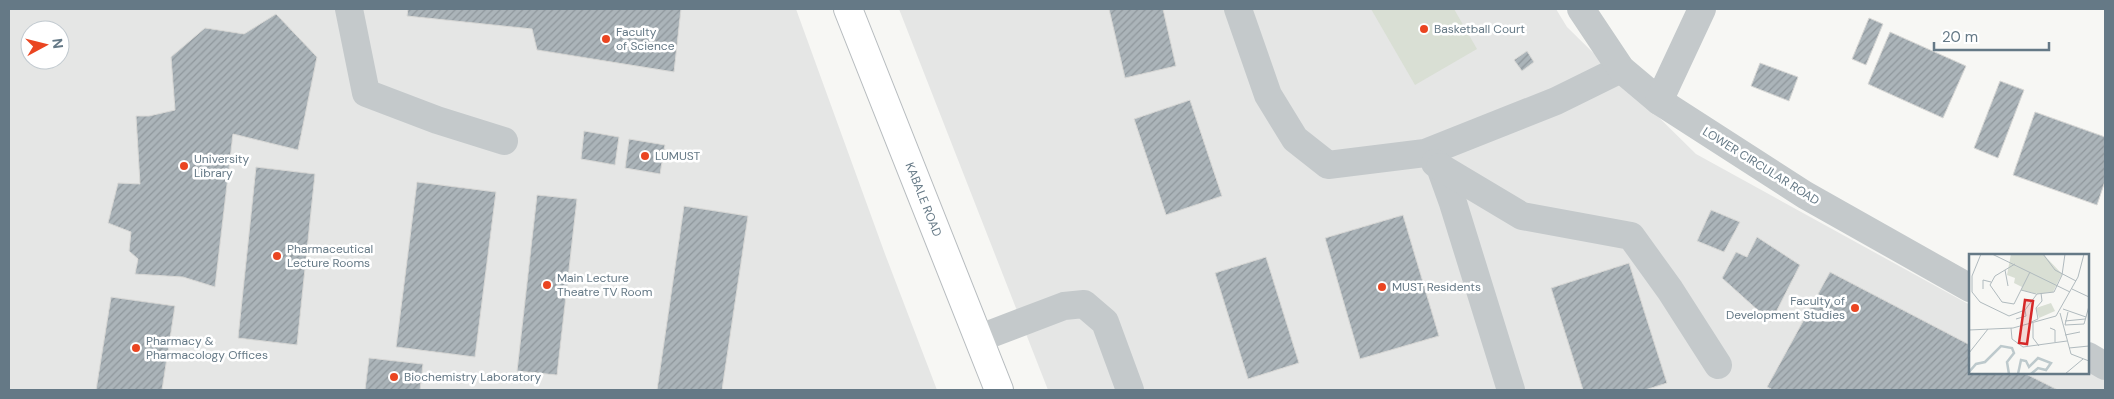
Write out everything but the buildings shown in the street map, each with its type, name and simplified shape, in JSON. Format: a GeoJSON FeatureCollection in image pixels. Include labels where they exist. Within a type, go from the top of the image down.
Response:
{"type":"FeatureCollection","features":[{"type":"Feature","properties":{"kind":"main road","name":"KABALE ROAD"},"geometry":{"type":"LineString","coordinates":[[848,9],[999,390]]}},
{"type":"Feature","properties":{"kind":"street"},"geometry":{"type":"LineString","coordinates":[[349,9],[366,93],[437,120],[504,140]]}},
{"type":"Feature","properties":{"kind":"street"},"geometry":{"type":"LineString","coordinates":[[1238,9],[1268,95],[1295,138],[1328,166],[1432,160],[1621,69]]}},
{"type":"Feature","properties":{"kind":"street","name":"LOWER CIRCULAR ROAD"},"geometry":{"type":"LineString","coordinates":[[1580,9],[1621,69],[1659,101],[1805,195],[1969,287]]}},
{"type":"Feature","properties":{"kind":"street"},"geometry":{"type":"LineString","coordinates":[[1659,101],[1702,9]]}},
{"type":"Feature","properties":{"kind":"street"},"geometry":{"type":"LineString","coordinates":[[1432,160],[1522,216],[1631,236],[1670,290],[1718,365]]}},
{"type":"Feature","properties":{"kind":"street"},"geometry":{"type":"LineString","coordinates":[[1432,160],[1470,255],[1511,390]]}},
{"type":"Feature","properties":{"kind":"street"},"geometry":{"type":"LineString","coordinates":[[980,338],[1064,306],[1084,304],[1104,322],[1130,390]]}},
{"type":"Feature","properties":{"kind":"street"},"geometry":{"type":"LineString","coordinates":[[2089,357],[2105,366]]}},
{"type":"Feature","properties":{"kind":"shaded area"},"geometry":{"type":"Polygon","coordinates":[[[9,9],[796,9],[885,254],[937,390],[9,390],[9,9]]]}},
{"type":"Feature","properties":{"kind":"shaded area"},"geometry":{"type":"Polygon","coordinates":[[[899,9],[1556,9],[1567,27],[1696,154],[1969,304],[1969,374],[2089,374],[2089,370],[2105,379],[2105,390],[1048,390],[899,9]]]}},
{"type":"Feature","properties":{"kind":"shaded area","name":"Basketball Court"},"geometry":{"type":"Polygon","coordinates":[[[1371,9],[1454,9],[1477,49],[1415,85],[1371,9]]]}},
{"type":"Feature","properties":{"kind":"place","name":"Basketball Court"},"geometry":{"type":"Point","coordinates":[1424,29]}},
{"type":"Feature","properties":{"kind":"place","name":"Faculty of Science"},"geometry":{"type":"Point","coordinates":[606,39]}},
{"type":"Feature","properties":{"kind":"place","name":"LUMUST"},"geometry":{"type":"Point","coordinates":[645,156]}},
{"type":"Feature","properties":{"kind":"place","name":"University Library"},"geometry":{"type":"Point","coordinates":[184,166]}},
{"type":"Feature","properties":{"kind":"place","name":"Pharmaceutical Lecture Rooms"},"geometry":{"type":"Point","coordinates":[277,256]}},
{"type":"Feature","properties":{"kind":"place","name":"Main Lecture Theatre TV Room"},"geometry":{"type":"Point","coordinates":[547,285]}},
{"type":"Feature","properties":{"kind":"place","name":"MUST Residents"},"geometry":{"type":"Point","coordinates":[1382,287]}},
{"type":"Feature","properties":{"kind":"place","name":"Faculty of Development Studies"},"geometry":{"type":"Point","coordinates":[1855,308]}},
{"type":"Feature","properties":{"kind":"place","name":"Pharmacy & Pharmacology Offices"},"geometry":{"type":"Point","coordinates":[136,348]}},
{"type":"Feature","properties":{"kind":"place","name":"Biochemistry Laboratory"},"geometry":{"type":"Point","coordinates":[394,377]}}]}
